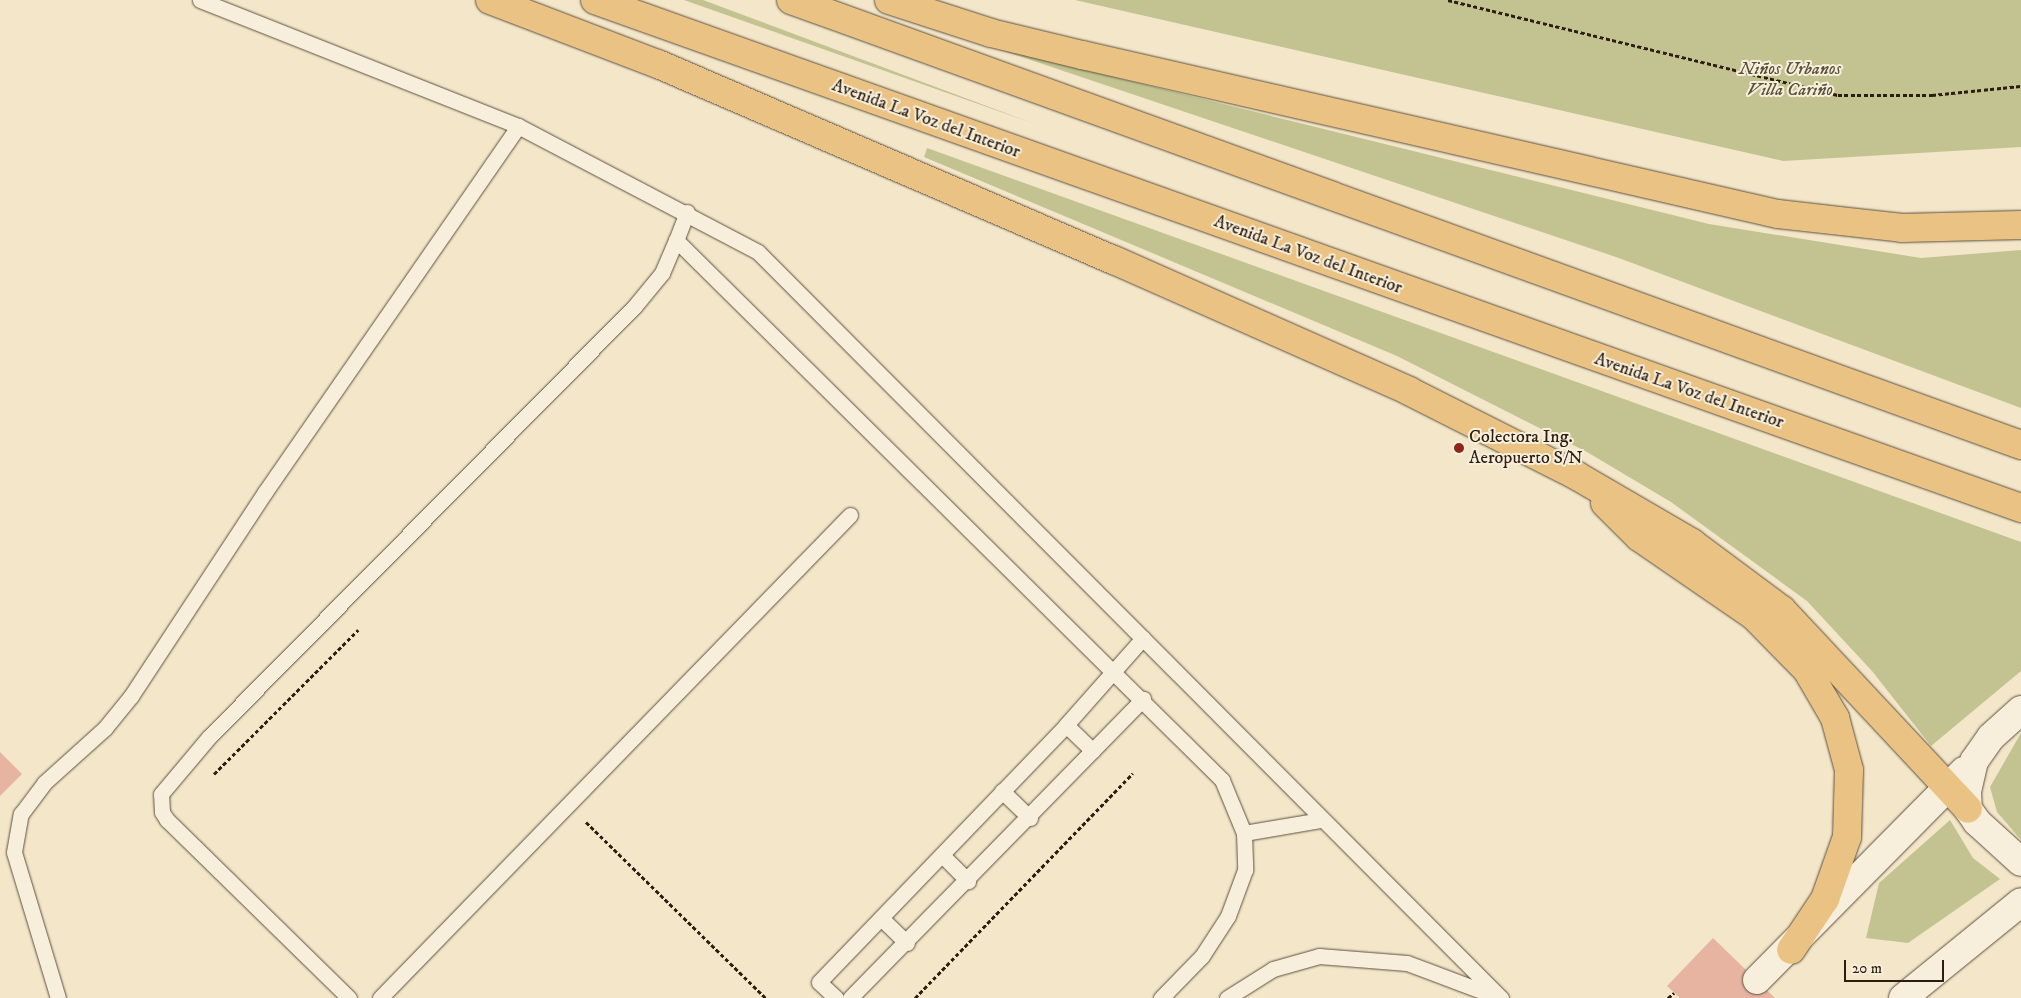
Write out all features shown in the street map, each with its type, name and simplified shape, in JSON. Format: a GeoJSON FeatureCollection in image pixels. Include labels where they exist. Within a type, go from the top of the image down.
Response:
{"type":"FeatureCollection","features":[{"type":"Feature","properties":{"kind":"main road"},"geometry":{"type":"LineString","coordinates":[[490,0],[658,64],[1114,260],[1409,391],[1577,476],[1692,543],[1782,610],[1947,789],[1968,809]]}},
{"type":"Feature","properties":{"kind":"main road","name":"Avenida La Voz del Interior"},"geometry":{"type":"LineString","coordinates":[[595,0],[2021,508]]}},
{"type":"Feature","properties":{"kind":"main road"},"geometry":{"type":"LineString","coordinates":[[792,0],[2021,445]]}},
{"type":"Feature","properties":{"kind":"main road"},"geometry":{"type":"LineString","coordinates":[[889,0],[991,33],[1082,55],[1778,214],[1902,228],[2021,225]]}},
{"type":"Feature","properties":{"kind":"main road"},"geometry":{"type":"LineString","coordinates":[[1577,476],[1640,537],[1754,616],[1807,670],[1835,718],[1849,770],[1847,838],[1825,899],[1791,950]]}},
{"type":"Feature","properties":{"kind":"street"},"geometry":{"type":"LineString","coordinates":[[1757,980],[1791,950],[1896,836],[1947,789],[1974,761],[1991,737],[2021,710]]}},
{"type":"Feature","properties":{"kind":"street"},"geometry":{"type":"LineString","coordinates":[[1974,761],[1968,809],[2021,862]]}},
{"type":"Feature","properties":{"kind":"street"},"geometry":{"type":"LineString","coordinates":[[1903,998],[2021,902]]}},
{"type":"Feature","properties":{"kind":"lane"},"geometry":{"type":"LineString","coordinates":[[200,0],[518,126],[687,212],[758,252],[1143,638],[1320,820],[1501,998]]}},
{"type":"Feature","properties":{"kind":"lane"},"geometry":{"type":"LineString","coordinates":[[58,998],[14,852],[21,814],[44,782],[105,728],[131,696],[265,492],[518,126]]}},
{"type":"Feature","properties":{"kind":"lane"},"geometry":{"type":"LineString","coordinates":[[349,998],[167,820],[162,812],[161,794],[209,737],[634,307],[662,273],[687,212]]}},
{"type":"Feature","properties":{"kind":"lane"},"geometry":{"type":"LineString","coordinates":[[676,240],[1212,767],[1232,800],[1244,832],[1245,870],[1228,916],[1202,956],[1162,998]]}},
{"type":"Feature","properties":{"kind":"lane"},"geometry":{"type":"LineString","coordinates":[[380,998],[850,515]]}},
{"type":"Feature","properties":{"kind":"lane"},"geometry":{"type":"LineString","coordinates":[[836,998],[819,982],[1066,725],[1143,638]]}},
{"type":"Feature","properties":{"kind":"lane"},"geometry":{"type":"LineString","coordinates":[[850,998],[1030,818],[1143,699]]}},
{"type":"Feature","properties":{"kind":"lane"},"geometry":{"type":"LineString","coordinates":[[1066,725],[1093,752]]}},
{"type":"Feature","properties":{"kind":"lane"},"geometry":{"type":"LineString","coordinates":[[1002,791],[1030,818]]}},
{"type":"Feature","properties":{"kind":"lane"},"geometry":{"type":"LineString","coordinates":[[1244,832],[1320,820]]}},
{"type":"Feature","properties":{"kind":"lane"},"geometry":{"type":"LineString","coordinates":[[942,855],[968,881]]}},
{"type":"Feature","properties":{"kind":"lane"},"geometry":{"type":"LineString","coordinates":[[881,918],[907,943]]}},
{"type":"Feature","properties":{"kind":"lane"},"geometry":{"type":"LineString","coordinates":[[1228,998],[1274,969],[1319,956],[1407,963],[1501,998]]}},
{"type":"Feature","properties":{"kind":"path"},"geometry":{"type":"LineString","coordinates":[[1448,0],[1838,95],[1932,96],[2021,86]]}},
{"type":"Feature","properties":{"kind":"path"},"geometry":{"type":"LineString","coordinates":[[209,779],[358,630]]}},
{"type":"Feature","properties":{"kind":"path"},"geometry":{"type":"LineString","coordinates":[[915,998],[1133,773]]}},
{"type":"Feature","properties":{"kind":"path"},"geometry":{"type":"LineString","coordinates":[[582,827],[587,822],[766,998]]}},
{"type":"Feature","properties":{"kind":"path"},"geometry":{"type":"LineString","coordinates":[[1668,998],[1674,993]]}},
{"type":"Feature","properties":{"kind":"green space"},"geometry":{"type":"Polygon","coordinates":[[[684,0],[703,0],[1035,124],[684,0]]]}},
{"type":"Feature","properties":{"kind":"green space","name":"Niños Urbanos Villa Cariño"},"geometry":{"type":"Polygon","coordinates":[[[1075,0],[2021,0],[2021,147],[1783,161],[1075,0]]]}},
{"type":"Feature","properties":{"kind":"green space"},"geometry":{"type":"Polygon","coordinates":[[[992,47],[1709,224],[1921,258],[2021,250],[2021,408],[1616,257],[992,47]]]}},
{"type":"Feature","properties":{"kind":"green space"},"geometry":{"type":"Polygon","coordinates":[[[927,148],[2021,542],[2021,671],[1931,746],[1872,671],[1807,601],[1671,502],[1587,452],[1397,356],[924,157],[927,148]]]}},
{"type":"Feature","properties":{"kind":"green space"},"geometry":{"type":"Polygon","coordinates":[[[2021,733],[2021,840],[1997,812],[1990,787],[2021,733]]]}},
{"type":"Feature","properties":{"kind":"green space"},"geometry":{"type":"Polygon","coordinates":[[[1950,820],[1973,858],[2000,879],[1908,943],[1866,938],[1879,883],[1950,820]]]}},
{"type":"Feature","properties":{"kind":"building"},"geometry":{"type":"Polygon","coordinates":[[[0,752],[22,774],[0,796],[0,752]]]}},
{"type":"Feature","properties":{"kind":"building"},"geometry":{"type":"Polygon","coordinates":[[[1713,938],[1775,998],[1680,998],[1667,986],[1713,938]]]}},
{"type":"Feature","properties":{"kind":"place","name":"Colectora Ing. Aeropuerto S/N"},"geometry":{"type":"Point","coordinates":[1459,448]}}]}
